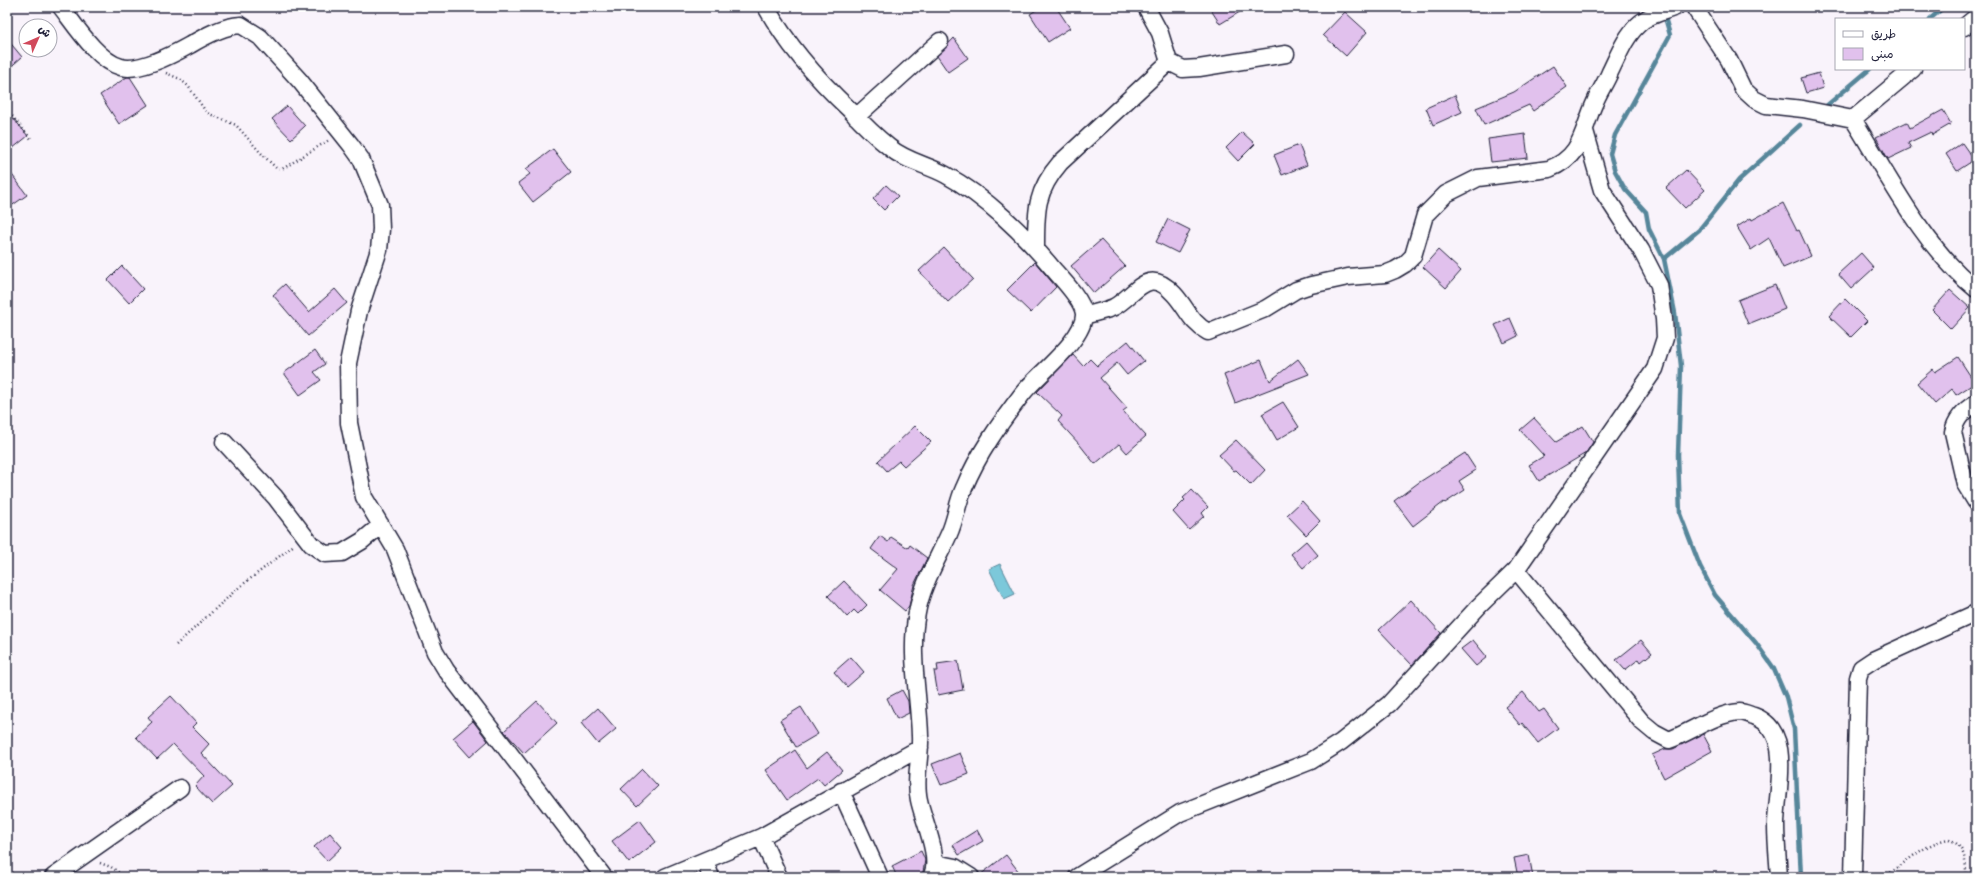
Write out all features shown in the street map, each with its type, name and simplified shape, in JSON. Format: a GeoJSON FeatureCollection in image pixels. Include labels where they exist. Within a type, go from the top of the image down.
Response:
{"type":"FeatureCollection","features":[{"type":"Feature","properties":{"kind":"street"},"geometry":{"type":"LineString","coordinates":[[61,7],[90,43],[111,63],[121,67],[143,65],[173,54],[202,38],[226,28],[241,25],[260,37],[300,81],[361,159],[375,191],[382,218],[379,250],[359,311],[348,363],[349,423],[364,497],[389,538],[405,570],[435,652],[446,670],[604,877]]}},
{"type":"Feature","properties":{"kind":"street"},"geometry":{"type":"LineString","coordinates":[[766,7],[779,30],[810,70],[856,117],[890,148],[902,156],[946,175],[972,191],[1036,248],[1083,308],[1084,316],[1077,334],[1069,345],[1025,391],[977,459],[962,492],[952,527],[925,582],[919,601],[916,625],[915,662],[920,748],[916,787],[934,852],[933,870],[955,867],[971,877]]}},
{"type":"Feature","properties":{"kind":"street"},"geometry":{"type":"LineString","coordinates":[[1146,7],[1163,41],[1169,62],[1183,69],[1199,68],[1286,54]]}},
{"type":"Feature","properties":{"kind":"street"},"geometry":{"type":"LineString","coordinates":[[1084,316],[1113,307],[1136,288],[1155,281],[1162,283],[1175,295],[1191,319],[1208,332],[1264,309],[1296,290],[1311,285],[1348,277],[1385,274],[1395,270],[1405,264],[1413,256],[1425,215],[1446,194],[1478,178],[1538,171],[1559,166],[1577,147],[1585,132],[1594,102],[1629,36],[1650,13],[1676,7]]}},
{"type":"Feature","properties":{"kind":"street"},"geometry":{"type":"LineString","coordinates":[[1694,7],[1729,60],[1743,89],[1754,99],[1766,105],[1804,109],[1853,119],[1933,245],[1961,277],[1976,289]]}},
{"type":"Feature","properties":{"kind":"street"},"geometry":{"type":"LineString","coordinates":[[1965,26],[1976,17]]}},
{"type":"Feature","properties":{"kind":"street"},"geometry":{"type":"LineString","coordinates":[[856,117],[940,41]]}},
{"type":"Feature","properties":{"kind":"street"},"geometry":{"type":"LineString","coordinates":[[1036,248],[1036,211],[1048,177],[1060,163],[1169,62]]}},
{"type":"Feature","properties":{"kind":"street"},"geometry":{"type":"LineString","coordinates":[[1853,119],[1912,70]]}},
{"type":"Feature","properties":{"kind":"street"},"geometry":{"type":"LineString","coordinates":[[1077,877],[1180,813],[1311,761],[1341,742],[1389,704],[1479,606],[1516,570],[1655,369],[1665,338],[1659,285],[1641,250],[1602,190],[1585,132]]}},
{"type":"Feature","properties":{"kind":"street"},"geometry":{"type":"LineString","coordinates":[[1976,403],[1961,415],[1954,424],[1953,432],[1965,484],[1976,502]]}},
{"type":"Feature","properties":{"kind":"street"},"geometry":{"type":"LineString","coordinates":[[224,442],[275,497],[311,544],[326,554],[331,555],[342,553],[362,541],[380,525]]}},
{"type":"Feature","properties":{"kind":"street"},"geometry":{"type":"LineString","coordinates":[[1516,570],[1642,722],[1654,732],[1669,740],[1686,733],[1714,717],[1741,712],[1758,718],[1772,728],[1779,744],[1780,764],[1776,824],[1779,877]]}},
{"type":"Feature","properties":{"kind":"street"},"geometry":{"type":"LineString","coordinates":[[1852,877],[1858,678],[1861,668],[1873,660],[1976,613]]}},
{"type":"Feature","properties":{"kind":"street"},"geometry":{"type":"LineString","coordinates":[[665,877],[761,837],[920,748]]}},
{"type":"Feature","properties":{"kind":"street"},"geometry":{"type":"LineString","coordinates":[[54,877],[180,788]]}},
{"type":"Feature","properties":{"kind":"street"},"geometry":{"type":"LineString","coordinates":[[841,791],[880,877]]}},
{"type":"Feature","properties":{"kind":"street"},"geometry":{"type":"LineString","coordinates":[[761,837],[779,877]]}},
{"type":"Feature","properties":{"kind":"street"},"geometry":{"type":"LineString","coordinates":[[705,861],[712,877]]}},
{"type":"Feature","properties":{"kind":"path"},"geometry":{"type":"LineString","coordinates":[[143,65],[180,79],[194,93],[204,111],[236,125],[276,168],[282,169],[288,166],[341,133]]}},
{"type":"Feature","properties":{"kind":"path"},"geometry":{"type":"LineString","coordinates":[[7,110],[32,140]]}},
{"type":"Feature","properties":{"kind":"path"},"geometry":{"type":"LineString","coordinates":[[176,645],[237,589],[305,536]]}},
{"type":"Feature","properties":{"kind":"path"},"geometry":{"type":"LineString","coordinates":[[1884,877],[1922,849],[1939,840],[1949,839],[1961,848],[1966,863],[1966,877]]}},
{"type":"Feature","properties":{"kind":"path"},"geometry":{"type":"LineString","coordinates":[[82,857],[111,867],[126,877]]}},
{"type":"Feature","properties":{"kind":"water"},"geometry":{"type":"Polygon","coordinates":[[[1000,564],[1015,594],[1004,599],[989,569],[1000,564]]]}},
{"type":"Feature","properties":{"kind":"building"},"geometry":{"type":"Polygon","coordinates":[[[1041,7],[1056,7],[1070,28],[1048,42],[1030,14],[1041,7]]]}},
{"type":"Feature","properties":{"kind":"building"},"geometry":{"type":"Polygon","coordinates":[[[1209,7],[1248,7],[1220,24],[1209,7]]]}},
{"type":"Feature","properties":{"kind":"building"},"geometry":{"type":"Polygon","coordinates":[[[1345,12],[1367,32],[1346,56],[1323,35],[1345,12]]]}},
{"type":"Feature","properties":{"kind":"building"},"geometry":{"type":"Polygon","coordinates":[[[954,38],[968,58],[948,72],[937,56],[954,38]]]}},
{"type":"Feature","properties":{"kind":"building"},"geometry":{"type":"Polygon","coordinates":[[[7,39],[18,52],[18,58],[21,58],[7,70],[7,39]]]}},
{"type":"Feature","properties":{"kind":"building"},"geometry":{"type":"Polygon","coordinates":[[[1553,66],[1567,87],[1533,111],[1529,105],[1484,125],[1476,108],[1514,92],[1553,66]]]}},
{"type":"Feature","properties":{"kind":"building"},"geometry":{"type":"Polygon","coordinates":[[[1819,73],[1823,88],[1806,93],[1801,78],[1819,73]]]}},
{"type":"Feature","properties":{"kind":"building"},"geometry":{"type":"Polygon","coordinates":[[[127,77],[130,77],[148,105],[119,124],[100,95],[127,77]]]}},
{"type":"Feature","properties":{"kind":"building"},"geometry":{"type":"Polygon","coordinates":[[[1455,95],[1462,112],[1433,125],[1426,108],[1455,95]]]}},
{"type":"Feature","properties":{"kind":"building"},"geometry":{"type":"Polygon","coordinates":[[[287,106],[305,126],[291,139],[272,119],[287,106]]]}},
{"type":"Feature","properties":{"kind":"building"},"geometry":{"type":"Polygon","coordinates":[[[1943,110],[1951,124],[1932,135],[1931,132],[1908,143],[1911,148],[1888,159],[1876,137],[1907,122],[1910,128],[1943,110]]]}},
{"type":"Feature","properties":{"kind":"building"},"geometry":{"type":"Polygon","coordinates":[[[14,119],[28,136],[7,153],[7,125],[14,119]]]}},
{"type":"Feature","properties":{"kind":"building"},"geometry":{"type":"Polygon","coordinates":[[[1242,132],[1255,144],[1238,161],[1226,148],[1242,132]]]}},
{"type":"Feature","properties":{"kind":"building"},"geometry":{"type":"Polygon","coordinates":[[[1525,134],[1528,158],[1491,162],[1488,139],[1525,134]]]}},
{"type":"Feature","properties":{"kind":"building"},"geometry":{"type":"Polygon","coordinates":[[[1962,143],[1974,160],[1957,171],[1946,154],[1962,143]]]}},
{"type":"Feature","properties":{"kind":"building"},"geometry":{"type":"Polygon","coordinates":[[[1299,145],[1307,165],[1282,175],[1274,155],[1299,145]]]}},
{"type":"Feature","properties":{"kind":"building"},"geometry":{"type":"Polygon","coordinates":[[[553,149],[571,172],[533,202],[518,183],[530,174],[526,169],[553,149]]]}},
{"type":"Feature","properties":{"kind":"building"},"geometry":{"type":"Polygon","coordinates":[[[7,168],[27,195],[7,209],[7,168]]]}},
{"type":"Feature","properties":{"kind":"building"},"geometry":{"type":"Polygon","coordinates":[[[1686,170],[1705,190],[1685,208],[1666,188],[1686,170]]]}},
{"type":"Feature","properties":{"kind":"building"},"geometry":{"type":"Polygon","coordinates":[[[886,185],[898,196],[884,210],[873,199],[886,185]]]}},
{"type":"Feature","properties":{"kind":"building"},"geometry":{"type":"Polygon","coordinates":[[[1783,203],[1797,231],[1799,230],[1811,256],[1783,268],[1769,238],[1751,250],[1737,227],[1751,218],[1752,220],[1783,203]]]}},
{"type":"Feature","properties":{"kind":"building"},"geometry":{"type":"Polygon","coordinates":[[[1168,219],[1190,230],[1178,253],[1156,242],[1168,219]]]}},
{"type":"Feature","properties":{"kind":"building"},"geometry":{"type":"Polygon","coordinates":[[[1101,240],[1125,266],[1094,293],[1071,266],[1101,240]]]}},
{"type":"Feature","properties":{"kind":"building"},"geometry":{"type":"Polygon","coordinates":[[[944,248],[973,279],[948,302],[919,271],[944,248]]]}},
{"type":"Feature","properties":{"kind":"building"},"geometry":{"type":"Polygon","coordinates":[[[1438,250],[1461,271],[1446,288],[1423,267],[1438,250]]]}},
{"type":"Feature","properties":{"kind":"building"},"geometry":{"type":"Polygon","coordinates":[[[1861,253],[1874,268],[1851,289],[1838,274],[1861,253]]]}},
{"type":"Feature","properties":{"kind":"building"},"geometry":{"type":"Polygon","coordinates":[[[1035,262],[1056,287],[1031,313],[1007,290],[1035,262]]]}},
{"type":"Feature","properties":{"kind":"building"},"geometry":{"type":"Polygon","coordinates":[[[122,266],[143,289],[129,303],[108,280],[122,266]]]}},
{"type":"Feature","properties":{"kind":"building"},"geometry":{"type":"Polygon","coordinates":[[[285,284],[309,312],[335,289],[347,303],[308,336],[273,295],[285,284]]]}},
{"type":"Feature","properties":{"kind":"building"},"geometry":{"type":"Polygon","coordinates":[[[1775,285],[1785,309],[1748,324],[1738,300],[1775,285]]]}},
{"type":"Feature","properties":{"kind":"building"},"geometry":{"type":"Polygon","coordinates":[[[1950,290],[1970,308],[1951,329],[1932,310],[1950,290]]]}},
{"type":"Feature","properties":{"kind":"building"},"geometry":{"type":"Polygon","coordinates":[[[1845,299],[1867,321],[1851,337],[1829,316],[1845,299]]]}},
{"type":"Feature","properties":{"kind":"building"},"geometry":{"type":"Polygon","coordinates":[[[1510,318],[1518,336],[1504,343],[1495,325],[1510,318]]]}},
{"type":"Feature","properties":{"kind":"building"},"geometry":{"type":"Polygon","coordinates":[[[1128,341],[1144,361],[1127,375],[1117,363],[1100,378],[1127,408],[1123,411],[1146,436],[1127,453],[1119,444],[1095,464],[1058,421],[1062,416],[1037,392],[1073,355],[1083,366],[1090,359],[1097,366],[1128,341]]]}},
{"type":"Feature","properties":{"kind":"building"},"geometry":{"type":"Polygon","coordinates":[[[315,350],[325,364],[314,372],[321,380],[300,395],[284,373],[315,350]]]}},
{"type":"Feature","properties":{"kind":"building"},"geometry":{"type":"Polygon","coordinates":[[[1958,357],[1975,383],[1956,395],[1952,389],[1935,404],[1917,383],[1933,369],[1935,372],[1958,357]]]}},
{"type":"Feature","properties":{"kind":"building"},"geometry":{"type":"Polygon","coordinates":[[[1298,359],[1309,374],[1235,403],[1224,375],[1261,360],[1270,381],[1298,359]]]}},
{"type":"Feature","properties":{"kind":"building"},"geometry":{"type":"Polygon","coordinates":[[[1283,402],[1299,427],[1277,440],[1262,414],[1283,402]]]}},
{"type":"Feature","properties":{"kind":"building"},"geometry":{"type":"Polygon","coordinates":[[[1534,418],[1556,442],[1583,426],[1593,442],[1586,453],[1539,481],[1529,465],[1544,456],[1520,430],[1534,418]]]}},
{"type":"Feature","properties":{"kind":"building"},"geometry":{"type":"Polygon","coordinates":[[[915,426],[931,442],[904,466],[899,461],[887,471],[878,461],[915,426]]]}},
{"type":"Feature","properties":{"kind":"building"},"geometry":{"type":"Polygon","coordinates":[[[1236,440],[1265,470],[1251,485],[1236,470],[1234,471],[1219,455],[1236,440]]]}},
{"type":"Feature","properties":{"kind":"building"},"geometry":{"type":"Polygon","coordinates":[[[1465,453],[1476,470],[1459,481],[1465,490],[1445,503],[1444,502],[1413,526],[1394,501],[1418,483],[1465,453]]]}},
{"type":"Feature","properties":{"kind":"building"},"geometry":{"type":"Polygon","coordinates":[[[1192,490],[1208,507],[1202,513],[1204,516],[1189,530],[1173,512],[1185,500],[1183,498],[1192,490]]]}},
{"type":"Feature","properties":{"kind":"building"},"geometry":{"type":"Polygon","coordinates":[[[1302,501],[1320,521],[1306,535],[1287,515],[1302,501]]]}},
{"type":"Feature","properties":{"kind":"building"},"geometry":{"type":"Polygon","coordinates":[[[880,536],[888,542],[891,537],[908,548],[910,545],[927,558],[914,585],[909,606],[905,611],[880,590],[898,569],[871,549],[880,536]]]}},
{"type":"Feature","properties":{"kind":"building"},"geometry":{"type":"Polygon","coordinates":[[[1306,541],[1318,555],[1303,568],[1291,554],[1306,541]]]}},
{"type":"Feature","properties":{"kind":"building"},"geometry":{"type":"Polygon","coordinates":[[[844,581],[867,605],[858,614],[854,610],[847,617],[828,596],[844,581]]]}},
{"type":"Feature","properties":{"kind":"building"},"geometry":{"type":"Polygon","coordinates":[[[1411,600],[1441,633],[1412,665],[1379,630],[1411,600]]]}},
{"type":"Feature","properties":{"kind":"building"},"geometry":{"type":"Polygon","coordinates":[[[1473,640],[1487,657],[1476,666],[1461,649],[1473,640]]]}},
{"type":"Feature","properties":{"kind":"building"},"geometry":{"type":"Polygon","coordinates":[[[1641,640],[1652,653],[1641,662],[1639,659],[1625,670],[1616,660],[1641,640]]]}},
{"type":"Feature","properties":{"kind":"building"},"geometry":{"type":"Polygon","coordinates":[[[851,657],[864,672],[847,687],[834,672],[851,657]]]}},
{"type":"Feature","properties":{"kind":"building"},"geometry":{"type":"Polygon","coordinates":[[[958,661],[963,690],[938,695],[934,671],[938,671],[937,664],[958,661]]]}},
{"type":"Feature","properties":{"kind":"building"},"geometry":{"type":"Polygon","coordinates":[[[902,690],[908,701],[909,713],[897,719],[887,698],[902,690]]]}},
{"type":"Feature","properties":{"kind":"building"},"geometry":{"type":"Polygon","coordinates":[[[1523,692],[1539,712],[1544,709],[1558,728],[1538,743],[1522,723],[1520,725],[1505,707],[1523,692]]]}},
{"type":"Feature","properties":{"kind":"building"},"geometry":{"type":"Polygon","coordinates":[[[171,696],[196,723],[192,727],[209,744],[201,753],[232,786],[212,804],[195,786],[204,776],[173,744],[157,759],[136,737],[152,722],[148,717],[171,696]]]}},
{"type":"Feature","properties":{"kind":"building"},"geometry":{"type":"Polygon","coordinates":[[[537,701],[557,723],[524,753],[504,731],[537,701]]]}},
{"type":"Feature","properties":{"kind":"building"},"geometry":{"type":"Polygon","coordinates":[[[801,707],[818,734],[796,747],[780,720],[801,707]]]}},
{"type":"Feature","properties":{"kind":"building"},"geometry":{"type":"Polygon","coordinates":[[[598,708],[616,729],[598,744],[581,723],[598,708]]]}},
{"type":"Feature","properties":{"kind":"building"},"geometry":{"type":"Polygon","coordinates":[[[473,721],[488,741],[470,757],[453,738],[473,721]]]}},
{"type":"Feature","properties":{"kind":"building"},"geometry":{"type":"Polygon","coordinates":[[[1703,734],[1712,751],[1664,778],[1652,755],[1665,749],[1673,749],[1703,734]]]}},
{"type":"Feature","properties":{"kind":"building"},"geometry":{"type":"Polygon","coordinates":[[[795,750],[807,768],[827,752],[842,770],[824,785],[818,778],[787,800],[766,770],[795,750]]]}},
{"type":"Feature","properties":{"kind":"building"},"geometry":{"type":"Polygon","coordinates":[[[960,753],[969,774],[941,785],[932,764],[960,753]]]}},
{"type":"Feature","properties":{"kind":"building"},"geometry":{"type":"Polygon","coordinates":[[[642,769],[658,786],[637,806],[621,789],[642,769]]]}},
{"type":"Feature","properties":{"kind":"building"},"geometry":{"type":"Polygon","coordinates":[[[640,820],[656,842],[629,863],[612,841],[640,820]]]}},
{"type":"Feature","properties":{"kind":"building"},"geometry":{"type":"Polygon","coordinates":[[[977,830],[983,841],[959,855],[953,845],[977,830]]]}},
{"type":"Feature","properties":{"kind":"building"},"geometry":{"type":"Polygon","coordinates":[[[330,833],[342,847],[327,861],[314,847],[330,833]]]}},
{"type":"Feature","properties":{"kind":"building"},"geometry":{"type":"Polygon","coordinates":[[[921,851],[925,860],[923,872],[914,877],[897,877],[892,866],[921,851]]]}},
{"type":"Feature","properties":{"kind":"building"},"geometry":{"type":"Polygon","coordinates":[[[1006,855],[1019,872],[1012,877],[980,877],[980,875],[1006,855]]]}},
{"type":"Feature","properties":{"kind":"building"},"geometry":{"type":"Polygon","coordinates":[[[1529,855],[1533,877],[1518,877],[1514,858],[1529,855]]]}},
{"type":"Feature","properties":{"kind":"waterway"},"geometry":{"type":"LineString","coordinates":[[1931,18],[1944,7]]}},
{"type":"Feature","properties":{"kind":"waterway"},"geometry":{"type":"LineString","coordinates":[[1664,14],[1670,35],[1615,135],[1610,154],[1615,171],[1625,189],[1646,212],[1649,229],[1664,259],[1675,313],[1681,366],[1678,455],[1680,514],[1700,566],[1715,595],[1756,643],[1773,667],[1786,697],[1794,729],[1801,877]]}},
{"type":"Feature","properties":{"kind":"waterway"},"geometry":{"type":"LineString","coordinates":[[1825,107],[1869,70]]}},
{"type":"Feature","properties":{"kind":"waterway"},"geometry":{"type":"LineString","coordinates":[[1664,259],[1699,230],[1739,180],[1800,125]]}}]}
